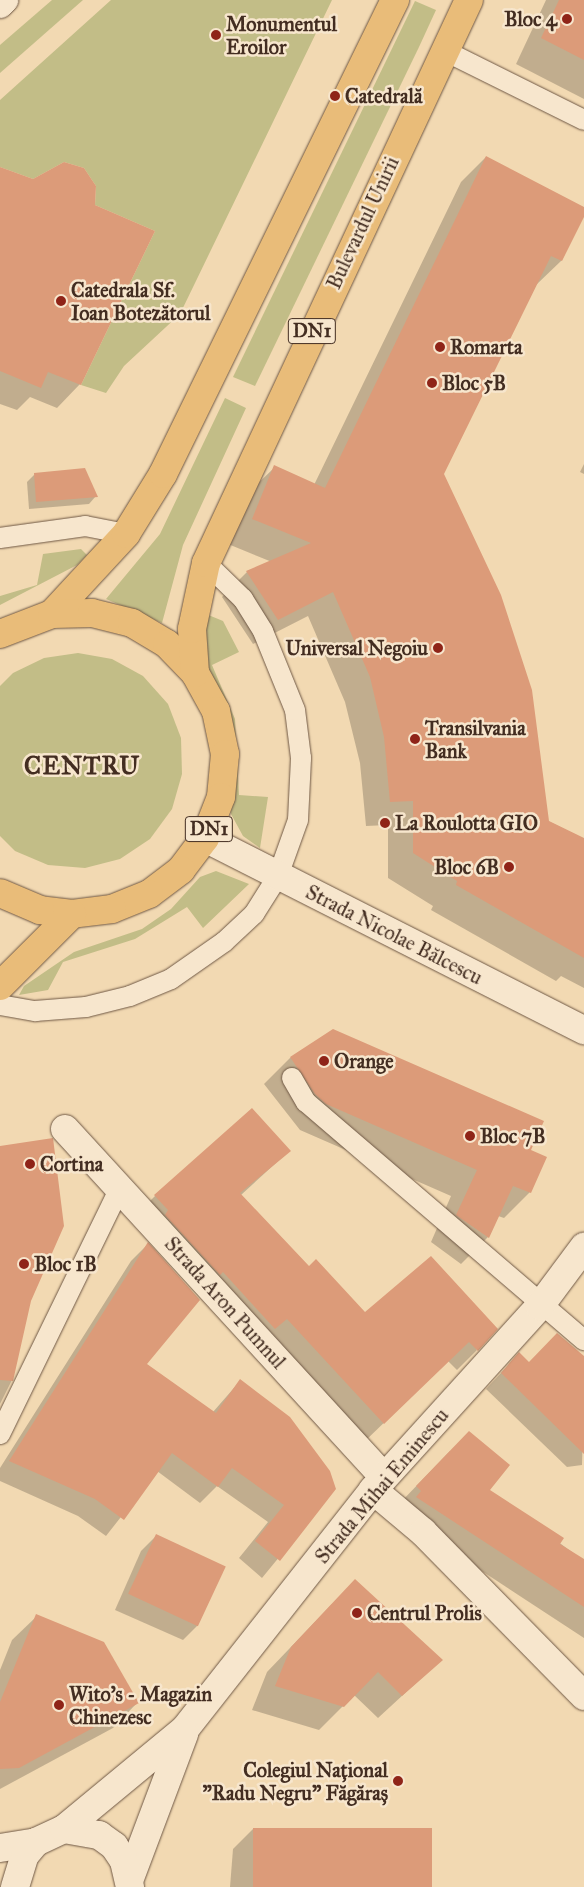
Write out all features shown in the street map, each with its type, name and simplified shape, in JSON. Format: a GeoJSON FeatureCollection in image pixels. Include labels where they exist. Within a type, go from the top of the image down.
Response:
{"type":"FeatureCollection","features":[{"type":"Feature","properties":{"kind":"main road"},"geometry":{"type":"LineString","coordinates":[[0,4],[4,0]]}},
{"type":"Feature","properties":{"kind":"main road","name":"Bulevardul Unirii"},"geometry":{"type":"LineString","coordinates":[[52,614],[126,534],[163,474],[395,0]]}},
{"type":"Feature","properties":{"kind":"main road","name":"Bulevardul Unirii"},"geometry":{"type":"LineString","coordinates":[[195,673],[192,629],[206,563],[469,0]]}},
{"type":"Feature","properties":{"kind":"main road","name":"Bulevardul Unirii"},"geometry":{"type":"LineString","coordinates":[[0,634],[52,614],[92,613],[132,623],[167,644],[195,673],[216,711],[225,754],[222,797],[205,838],[181,870],[149,894],[112,909],[72,914],[40,910],[0,893]]}},
{"type":"Feature","properties":{"kind":"main road","name":"Strada Nicolae Bălcescu"},"geometry":{"type":"LineString","coordinates":[[205,838],[584,1030]]}},
{"type":"Feature","properties":{"kind":"main road"},"geometry":{"type":"LineString","coordinates":[[0,986],[72,914]]}},
{"type":"Feature","properties":{"kind":"main road","name":"Strada Aron Pumnul"},"geometry":{"type":"LineString","coordinates":[[65,1129],[120,1188],[379,1484],[423,1532],[584,1696]]}},
{"type":"Feature","properties":{"kind":"main road","name":"Strada Mihai Eminescu"},"geometry":{"type":"LineString","coordinates":[[36,1842],[64,1829],[185,1729],[379,1484],[540,1306],[584,1247]]}},
{"type":"Feature","properties":{"kind":"main road","name":"Strada Mihai Eminescu"},"geometry":{"type":"LineString","coordinates":[[130,1882],[185,1729]]}},
{"type":"Feature","properties":{"kind":"main road"},"geometry":{"type":"LineString","coordinates":[[64,1829],[99,1835],[114,1846],[130,1882]]}},
{"type":"Feature","properties":{"kind":"main road"},"geometry":{"type":"LineString","coordinates":[[0,1848],[36,1842]]}},
{"type":"Feature","properties":{"kind":"main road"},"geometry":{"type":"LineString","coordinates":[[15,1887],[24,1855],[36,1842]]}},
{"type":"Feature","properties":{"kind":"lane"},"geometry":{"type":"LineString","coordinates":[[445,51],[584,120]]}},
{"type":"Feature","properties":{"kind":"lane"},"geometry":{"type":"LineString","coordinates":[[0,538],[85,526],[126,534]]}},
{"type":"Feature","properties":{"kind":"lane"},"geometry":{"type":"LineString","coordinates":[[0,1005],[34,1010],[86,1007],[130,996],[171,979],[224,942],[254,914],[278,876],[298,820],[301,758],[295,710],[263,631],[243,600],[206,563]]}},
{"type":"Feature","properties":{"kind":"lane"},"geometry":{"type":"LineString","coordinates":[[292,1078],[306,1102],[540,1306],[584,1340]]}},
{"type":"Feature","properties":{"kind":"lane"},"geometry":{"type":"LineString","coordinates":[[0,1434],[120,1188]]}},
{"type":"Feature","properties":{"kind":"shaded area"},"geometry":{"type":"Polygon","coordinates":[[[52,0],[83,0],[0,73],[0,45],[52,0]]]}},
{"type":"Feature","properties":{"kind":"shaded area"},"geometry":{"type":"Polygon","coordinates":[[[111,0],[332,0],[180,314],[124,366],[106,393],[81,385],[155,231],[95,205],[96,186],[84,168],[64,162],[33,179],[0,167],[0,100],[111,0]]]}},
{"type":"Feature","properties":{"kind":"shaded area"},"geometry":{"type":"Polygon","coordinates":[[[415,1],[436,10],[255,386],[233,377],[415,1]]]}},
{"type":"Feature","properties":{"kind":"shaded area"},"geometry":{"type":"Polygon","coordinates":[[[225,398],[246,408],[183,545],[162,623],[106,599],[160,534],[225,398]]]}},
{"type":"Feature","properties":{"kind":"shaded area"},"geometry":{"type":"Polygon","coordinates":[[[81,549],[87,555],[77,565],[0,605],[0,596],[37,585],[43,554],[81,549]]]}},
{"type":"Feature","properties":{"kind":"shaded area"},"geometry":{"type":"Polygon","coordinates":[[[206,614],[223,621],[239,652],[212,665],[235,719],[239,795],[268,797],[260,848],[243,836],[231,814],[202,650],[206,614]]]}},
{"type":"Feature","properties":{"kind":"shaded area"},"geometry":{"type":"Polygon","coordinates":[[[78,653],[112,659],[143,676],[168,704],[181,738],[182,774],[172,809],[150,839],[120,859],[85,868],[48,865],[15,851],[0,836],[0,686],[13,673],[44,658],[78,653]]]}},
{"type":"Feature","properties":{"kind":"shaded area"},"geometry":{"type":"Polygon","coordinates":[[[216,871],[249,884],[203,928],[187,907],[135,939],[63,962],[48,990],[19,995],[24,986],[74,952],[142,929],[171,909],[200,877],[216,871]]]}},
{"type":"Feature","properties":{"kind":"building","name":"Bloc 4"},"geometry":{"type":"Polygon","coordinates":[[[559,0],[584,0],[584,60],[541,38],[559,0]]]}},
{"type":"Feature","properties":{"kind":"building"},"geometry":{"type":"Polygon","coordinates":[[[486,156],[584,207],[584,217],[562,261],[551,256],[444,474],[501,595],[532,690],[549,821],[584,838],[584,958],[456,885],[457,881],[413,853],[413,801],[390,802],[384,737],[370,677],[333,592],[278,620],[246,571],[311,543],[252,519],[274,465],[325,488],[486,156]]]}},
{"type":"Feature","properties":{"kind":"building","name":"Catedrala Sf. Ioan Botezătorul"},"geometry":{"type":"Polygon","coordinates":[[[64,162],[84,168],[96,186],[95,205],[155,231],[81,385],[48,372],[41,388],[0,371],[0,167],[33,179],[64,162]]]}},
{"type":"Feature","properties":{"kind":"building"},"geometry":{"type":"Polygon","coordinates":[[[85,468],[98,497],[36,502],[34,473],[85,468]]]}},
{"type":"Feature","properties":{"kind":"building","name":"Bloc 7B"},"geometry":{"type":"Polygon","coordinates":[[[333,1029],[544,1121],[531,1150],[547,1157],[531,1193],[513,1186],[489,1238],[456,1215],[477,1170],[326,1104],[315,1094],[290,1057],[333,1029]]]}},
{"type":"Feature","properties":{"kind":"building"},"geometry":{"type":"Polygon","coordinates":[[[252,1108],[291,1151],[240,1193],[309,1266],[316,1259],[365,1312],[431,1256],[498,1329],[478,1351],[469,1342],[384,1424],[287,1319],[275,1329],[223,1272],[220,1275],[165,1215],[168,1210],[154,1195],[252,1108]]]}},
{"type":"Feature","properties":{"kind":"building","name":"Bloc 1B"},"geometry":{"type":"Polygon","coordinates":[[[53,1138],[64,1226],[31,1301],[13,1381],[0,1380],[0,1146],[53,1138]]]}},
{"type":"Feature","properties":{"kind":"building"},"geometry":{"type":"Polygon","coordinates":[[[148,1242],[200,1300],[147,1364],[216,1413],[240,1379],[290,1417],[330,1471],[336,1489],[280,1561],[255,1541],[284,1505],[232,1468],[218,1487],[172,1453],[124,1520],[95,1499],[9,1461],[148,1242]]]}},
{"type":"Feature","properties":{"kind":"building"},"geometry":{"type":"Polygon","coordinates":[[[557,1333],[584,1356],[584,1454],[501,1373],[519,1352],[529,1362],[557,1333]]]}},
{"type":"Feature","properties":{"kind":"building"},"geometry":{"type":"Polygon","coordinates":[[[469,1431],[510,1465],[490,1490],[564,1538],[560,1544],[584,1559],[584,1607],[416,1497],[421,1491],[416,1486],[469,1431]]]}},
{"type":"Feature","properties":{"kind":"building"},"geometry":{"type":"Polygon","coordinates":[[[156,1534],[226,1567],[198,1626],[128,1594],[156,1534]]]}},
{"type":"Feature","properties":{"kind":"building","name":"Centrul Prolis"},"geometry":{"type":"Polygon","coordinates":[[[355,1579],[443,1660],[402,1696],[378,1672],[344,1707],[275,1686],[291,1647],[355,1579]]]}},
{"type":"Feature","properties":{"kind":"building"},"geometry":{"type":"Polygon","coordinates":[[[36,1614],[104,1642],[139,1703],[19,1768],[0,1769],[0,1702],[36,1614]]]}},
{"type":"Feature","properties":{"kind":"building"},"geometry":{"type":"Polygon","coordinates":[[[253,1828],[432,1828],[432,1887],[253,1887],[253,1828]]]}},
{"type":"Feature","properties":{"kind":"place","name":"Bloc 4"},"geometry":{"type":"Point","coordinates":[567,19]}},
{"type":"Feature","properties":{"kind":"place","name":"Monumentul Eroilor"},"geometry":{"type":"Point","coordinates":[216,35]}},
{"type":"Feature","properties":{"kind":"place","name":"Catedrală"},"geometry":{"type":"Point","coordinates":[335,96]}},
{"type":"Feature","properties":{"kind":"place","name":"Catedrala Sf. Ioan Botezătorul"},"geometry":{"type":"Point","coordinates":[61,301]}},
{"type":"Feature","properties":{"kind":"place","name":"Romarta"},"geometry":{"type":"Point","coordinates":[440,347]}},
{"type":"Feature","properties":{"kind":"place","name":"Bloc 5B"},"geometry":{"type":"Point","coordinates":[432,383]}},
{"type":"Feature","properties":{"kind":"place","name":"Universal Negoiu"},"geometry":{"type":"Point","coordinates":[438,648]}},
{"type":"Feature","properties":{"kind":"place","name":"Transilvania Bank"},"geometry":{"type":"Point","coordinates":[415,739]}},
{"type":"Feature","properties":{"kind":"place","name":"La Roulotta GIO"},"geometry":{"type":"Point","coordinates":[385,823]}},
{"type":"Feature","properties":{"kind":"place","name":"Bloc 6B"},"geometry":{"type":"Point","coordinates":[509,867]}},
{"type":"Feature","properties":{"kind":"place","name":"Orange"},"geometry":{"type":"Point","coordinates":[324,1061]}},
{"type":"Feature","properties":{"kind":"place","name":"Bloc 7B"},"geometry":{"type":"Point","coordinates":[470,1136]}},
{"type":"Feature","properties":{"kind":"place","name":"Cortina"},"geometry":{"type":"Point","coordinates":[30,1164]}},
{"type":"Feature","properties":{"kind":"place","name":"Bloc 1B"},"geometry":{"type":"Point","coordinates":[24,1264]}},
{"type":"Feature","properties":{"kind":"place","name":"Centrul Prolis"},"geometry":{"type":"Point","coordinates":[357,1613]}},
{"type":"Feature","properties":{"kind":"place","name":"Wito's - Magazin Chinezesc"},"geometry":{"type":"Point","coordinates":[59,1705]}},
{"type":"Feature","properties":{"kind":"place","name":"Colegiul Național \"Radu Negru\" Făgăraș"},"geometry":{"type":"Point","coordinates":[398,1781]}},
{"type":"Feature","properties":{"kind":"district","name":"CENTRU"},"geometry":{"type":"Point","coordinates":[82,766]}}]}
